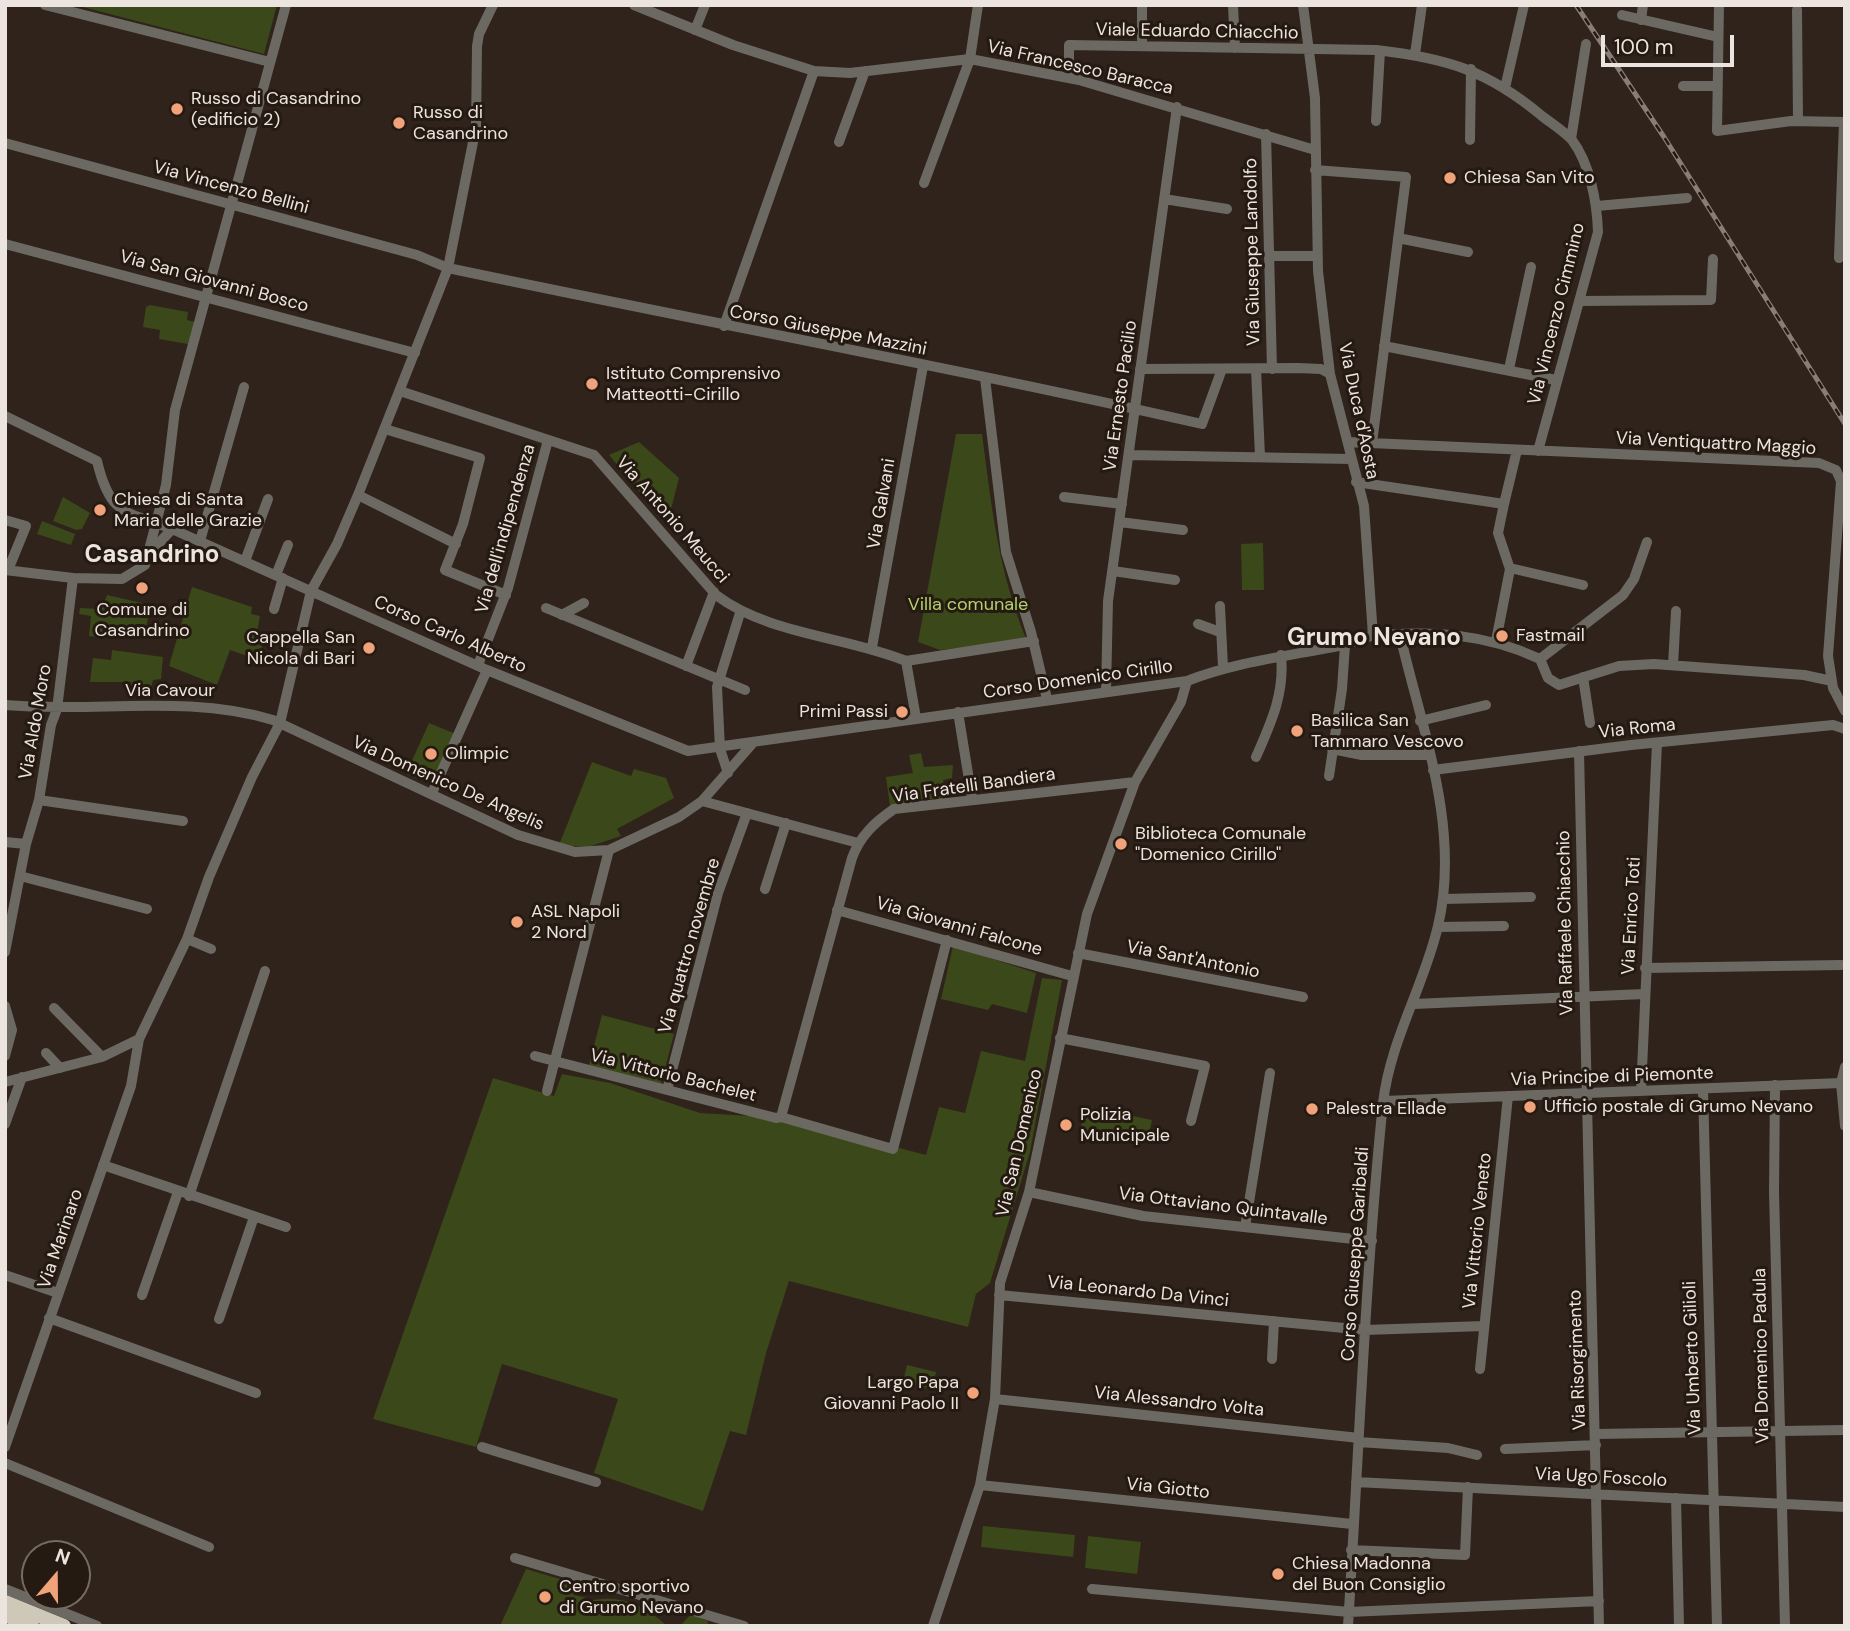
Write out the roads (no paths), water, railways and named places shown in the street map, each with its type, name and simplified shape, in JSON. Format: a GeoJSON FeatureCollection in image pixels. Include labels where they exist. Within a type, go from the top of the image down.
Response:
{"type":"FeatureCollection","features":[{"type":"Feature","properties":{"kind":"highway"},"geometry":{"type":"LineString","coordinates":[[5,1602],[64,1626]]}},
{"type":"Feature","properties":{"kind":"highway"},"geometry":{"type":"LineString","coordinates":[[5,1615],[32,1626]]}},
{"type":"Feature","properties":{"kind":"street"},"geometry":{"type":"LineString","coordinates":[[45,5],[270,62]]}},
{"type":"Feature","properties":{"kind":"street"},"geometry":{"type":"LineString","coordinates":[[5,520],[26,527],[7,570],[73,578],[121,579],[145,565],[166,485],[175,410],[286,5]]}},
{"type":"Feature","properties":{"kind":"street"},"geometry":{"type":"LineString","coordinates":[[311,591],[337,544],[358,495],[448,268],[476,127],[479,34],[494,5]]}},
{"type":"Feature","properties":{"kind":"street","name":"Via Francesco Baracca"},"geometry":{"type":"LineString","coordinates":[[634,5],[782,63],[814,71],[865,71],[970,59],[1069,78],[1177,107],[1315,150]]}},
{"type":"Feature","properties":{"kind":"street"},"geometry":{"type":"LineString","coordinates":[[695,30],[705,5]]}},
{"type":"Feature","properties":{"kind":"street"},"geometry":{"type":"LineString","coordinates":[[924,183],[970,59],[978,5]]}},
{"type":"Feature","properties":{"kind":"street"},"geometry":{"type":"LineString","coordinates":[[1142,5],[1142,46]]}},
{"type":"Feature","properties":{"kind":"street"},"geometry":{"type":"LineString","coordinates":[[1233,5],[1235,48]]}},
{"type":"Feature","properties":{"kind":"street","name":"Via Duca d'Aosta"},"geometry":{"type":"LineString","coordinates":[[1303,5],[1315,98],[1317,256],[1330,374],[1364,506],[1368,637]]}},
{"type":"Feature","properties":{"kind":"street"},"geometry":{"type":"LineString","coordinates":[[1415,54],[1422,5]]}},
{"type":"Feature","properties":{"kind":"street"},"geometry":{"type":"LineString","coordinates":[[1505,88],[1524,5]]}},
{"type":"Feature","properties":{"kind":"street"},"geometry":{"type":"LineString","coordinates":[[1641,20],[1643,5]]}},
{"type":"Feature","properties":{"kind":"street"},"geometry":{"type":"LineString","coordinates":[[1719,5],[1717,131],[1798,121],[1844,122],[1839,258]]}},
{"type":"Feature","properties":{"kind":"street"},"geometry":{"type":"LineString","coordinates":[[1797,10],[1798,121]]}},
{"type":"Feature","properties":{"kind":"street"},"geometry":{"type":"LineString","coordinates":[[1622,15],[1718,37]]}},
{"type":"Feature","properties":{"kind":"street"},"geometry":{"type":"LineString","coordinates":[[1571,139],[1586,44]]}},
{"type":"Feature","properties":{"kind":"street","name":"Viale Eduardo Chiacchio"},"geometry":{"type":"LineString","coordinates":[[1069,78],[1069,45],[1309,49]]}},
{"type":"Feature","properties":{"kind":"street","name":"Via Vincenzo Cimmino"},"geometry":{"type":"LineString","coordinates":[[1309,49],[1415,54],[1471,69],[1505,88],[1571,139],[1588,176],[1597,206],[1598,232],[1538,451]]}},
{"type":"Feature","properties":{"kind":"street"},"geometry":{"type":"LineString","coordinates":[[1376,121],[1380,51]]}},
{"type":"Feature","properties":{"kind":"street"},"geometry":{"type":"LineString","coordinates":[[1470,140],[1471,69]]}},
{"type":"Feature","properties":{"kind":"street"},"geometry":{"type":"LineString","coordinates":[[724,326],[814,71]]}},
{"type":"Feature","properties":{"kind":"street"},"geometry":{"type":"LineString","coordinates":[[839,142],[865,71]]}},
{"type":"Feature","properties":{"kind":"street"},"geometry":{"type":"LineString","coordinates":[[1683,86],[1717,86]]}},
{"type":"Feature","properties":{"kind":"street","name":"Via Ernesto Pacilio"},"geometry":{"type":"LineString","coordinates":[[1106,691],[1108,601],[1177,107]]}},
{"type":"Feature","properties":{"kind":"street","name":"Via Giuseppe Landolfo"},"geometry":{"type":"LineString","coordinates":[[1266,134],[1272,369]]}},
{"type":"Feature","properties":{"kind":"street","name":"Via Vincenzo Bellini"},"geometry":{"type":"LineString","coordinates":[[5,143],[417,255],[448,268]]}},
{"type":"Feature","properties":{"kind":"street"},"geometry":{"type":"LineString","coordinates":[[1315,170],[1406,177],[1372,443]]}},
{"type":"Feature","properties":{"kind":"street"},"geometry":{"type":"LineString","coordinates":[[1597,206],[1687,198]]}},
{"type":"Feature","properties":{"kind":"street"},"geometry":{"type":"LineString","coordinates":[[1164,199],[1227,209]]}},
{"type":"Feature","properties":{"kind":"street"},"geometry":{"type":"LineString","coordinates":[[1398,238],[1468,253]]}},
{"type":"Feature","properties":{"kind":"street","name":"Via San Giovanni Bosco"},"geometry":{"type":"LineString","coordinates":[[5,244],[415,353]]}},
{"type":"Feature","properties":{"kind":"street"},"geometry":{"type":"LineString","coordinates":[[1270,256],[1317,256]]}},
{"type":"Feature","properties":{"kind":"street"},"geometry":{"type":"LineString","coordinates":[[1578,301],[1711,300],[1713,259]]}},
{"type":"Feature","properties":{"kind":"street"},"geometry":{"type":"LineString","coordinates":[[1509,369],[1531,267]]}},
{"type":"Feature","properties":{"kind":"street","name":"Corso Giuseppe Mazzini"},"geometry":{"type":"LineString","coordinates":[[448,268],[1202,424],[1222,369]]}},
{"type":"Feature","properties":{"kind":"street"},"geometry":{"type":"LineString","coordinates":[[1384,346],[1556,380]]}},
{"type":"Feature","properties":{"kind":"street","name":"Via Galvani"},"geometry":{"type":"LineString","coordinates":[[872,647],[923,366]]}},
{"type":"Feature","properties":{"kind":"street"},"geometry":{"type":"LineString","coordinates":[[1140,369],[1321,369],[1330,374]]}},
{"type":"Feature","properties":{"kind":"street"},"geometry":{"type":"LineString","coordinates":[[1256,369],[1260,456]]}},
{"type":"Feature","properties":{"kind":"street"},"geometry":{"type":"LineString","coordinates":[[985,378],[1006,552],[1034,641],[1047,699]]}},
{"type":"Feature","properties":{"kind":"street"},"geometry":{"type":"LineString","coordinates":[[200,541],[244,387]]}},
{"type":"Feature","properties":{"kind":"street","name":"Via Antonio Meucci"},"geometry":{"type":"LineString","coordinates":[[400,391],[594,455],[714,592],[740,613],[872,647],[906,661]]}},
{"type":"Feature","properties":{"kind":"street","name":"Corso Carlo Alberto"},"geometry":{"type":"LineString","coordinates":[[5,416],[97,461],[105,491],[116,506],[482,668],[678,748],[697,751],[754,744]]}},
{"type":"Feature","properties":{"kind":"street"},"geometry":{"type":"LineString","coordinates":[[385,429],[480,458],[456,544],[445,570],[506,595]]}},
{"type":"Feature","properties":{"kind":"street","name":"Via dell'indipendenza"},"geometry":{"type":"LineString","coordinates":[[432,793],[482,668],[506,595],[548,439]]}},
{"type":"Feature","properties":{"kind":"street","name":"Via Ventiquattro Maggio"},"geometry":{"type":"LineString","coordinates":[[1348,442],[1819,463],[1836,470],[1841,481],[1828,656],[1832,681],[1845,711]]}},
{"type":"Feature","properties":{"kind":"street"},"geometry":{"type":"LineString","coordinates":[[1496,641],[1510,568],[1498,533],[1517,450]]}},
{"type":"Feature","properties":{"kind":"street"},"geometry":{"type":"LineString","coordinates":[[1129,455],[1351,459]]}},
{"type":"Feature","properties":{"kind":"street"},"geometry":{"type":"LineString","coordinates":[[1356,482],[1504,503]]}},
{"type":"Feature","properties":{"kind":"street"},"geometry":{"type":"LineString","coordinates":[[358,495],[456,544]]}},
{"type":"Feature","properties":{"kind":"street"},"geometry":{"type":"LineString","coordinates":[[1064,497],[1122,504]]}},
{"type":"Feature","properties":{"kind":"street"},"geometry":{"type":"LineString","coordinates":[[245,561],[268,499]]}},
{"type":"Feature","properties":{"kind":"street"},"geometry":{"type":"LineString","coordinates":[[1120,522],[1183,530]]}},
{"type":"Feature","properties":{"kind":"street"},"geometry":{"type":"LineString","coordinates":[[149,554],[172,529]]}},
{"type":"Feature","properties":{"kind":"street"},"geometry":{"type":"LineString","coordinates":[[1647,542],[1634,579],[1623,595],[1540,659],[1548,678],[1559,685],[1619,666],[1673,665],[1819,677],[1832,681]]}},
{"type":"Feature","properties":{"kind":"street"},"geometry":{"type":"LineString","coordinates":[[274,609],[288,545]]}},
{"type":"Feature","properties":{"kind":"street"},"geometry":{"type":"LineString","coordinates":[[1510,568],[1583,585]]}},
{"type":"Feature","properties":{"kind":"street"},"geometry":{"type":"LineString","coordinates":[[1113,571],[1175,580]]}},
{"type":"Feature","properties":{"kind":"street","name":"Via Aldo Moro"},"geometry":{"type":"LineString","coordinates":[[5,952],[9,910],[39,800],[51,725],[57,709],[73,578]]}},
{"type":"Feature","properties":{"kind":"street","name":"Via Marinaro"},"geometry":{"type":"LineString","coordinates":[[5,1447],[131,1086],[139,1039],[187,939],[209,877],[252,777],[280,723],[311,591]]}},
{"type":"Feature","properties":{"kind":"street"},"geometry":{"type":"LineString","coordinates":[[686,666],[714,592]]}},
{"type":"Feature","properties":{"kind":"street"},"geometry":{"type":"LineString","coordinates":[[562,615],[584,603]]}},
{"type":"Feature","properties":{"kind":"street"},"geometry":{"type":"LineString","coordinates":[[1220,606],[1223,667]]}},
{"type":"Feature","properties":{"kind":"street"},"geometry":{"type":"LineString","coordinates":[[546,608],[746,691]]}},
{"type":"Feature","properties":{"kind":"street"},"geometry":{"type":"LineString","coordinates":[[1673,665],[1676,611]]}},
{"type":"Feature","properties":{"kind":"street"},"geometry":{"type":"LineString","coordinates":[[728,773],[720,748],[720,680],[740,613]]}},
{"type":"Feature","properties":{"kind":"street"},"geometry":{"type":"LineString","coordinates":[[1198,624],[1220,632]]}},
{"type":"Feature","properties":{"kind":"street","name":"Corso Domenico Cirillo"},"geometry":{"type":"LineString","coordinates":[[754,744],[916,718],[1187,681],[1223,667],[1345,645],[1368,637],[1429,633],[1496,641],[1540,659]]}},
{"type":"Feature","properties":{"kind":"street","name":"Corso Giuseppe Garibaldi"},"geometry":{"type":"LineString","coordinates":[[1348,1626],[1359,1440],[1362,1329],[1384,1101],[1392,1055],[1414,1004],[1438,927],[1443,899],[1442,800],[1395,635]]}},
{"type":"Feature","properties":{"kind":"street"},"geometry":{"type":"LineString","coordinates":[[916,718],[906,661],[1034,641]]}},
{"type":"Feature","properties":{"kind":"street"},"geometry":{"type":"LineString","coordinates":[[1328,776],[1342,689],[1345,645]]}},
{"type":"Feature","properties":{"kind":"street"},"geometry":{"type":"LineString","coordinates":[[1256,757],[1279,702],[1283,675],[1281,655]]}},
{"type":"Feature","properties":{"kind":"street"},"geometry":{"type":"LineString","coordinates":[[1583,677],[1590,723]]}},
{"type":"Feature","properties":{"kind":"street","name":"Via San Domenico"},"geometry":{"type":"LineString","coordinates":[[933,1626],[980,1485],[995,1399],[999,1295],[1032,1193],[1078,953],[1101,870],[1135,782],[1181,702],[1187,681]]}},
{"type":"Feature","properties":{"kind":"street","name":"Via Cavour"},"geometry":{"type":"LineString","coordinates":[[5,705],[57,709],[213,706],[234,709],[280,723]]}},
{"type":"Feature","properties":{"kind":"street"},"geometry":{"type":"LineString","coordinates":[[1420,721],[1486,705]]}},
{"type":"Feature","properties":{"kind":"street"},"geometry":{"type":"LineString","coordinates":[[958,712],[972,798]]}},
{"type":"Feature","properties":{"kind":"street","name":"Via Domenico De Angelis"},"geometry":{"type":"LineString","coordinates":[[280,723],[493,824],[540,843],[575,852],[608,850]]}},
{"type":"Feature","properties":{"kind":"street","name":"Via Roma"},"geometry":{"type":"LineString","coordinates":[[1433,770],[1579,751],[1833,724],[1845,729]]}},
{"type":"Feature","properties":{"kind":"street","name":"Via Enrico Toti"},"geometry":{"type":"LineString","coordinates":[[1641,1091],[1657,743]]}},
{"type":"Feature","properties":{"kind":"street"},"geometry":{"type":"LineString","coordinates":[[547,1091],[608,850],[660,828],[702,801],[754,744]]}},
{"type":"Feature","properties":{"kind":"street"},"geometry":{"type":"LineString","coordinates":[[1332,749],[1362,755],[1429,755]]}},
{"type":"Feature","properties":{"kind":"street","name":"Via Raffaele Chiacchio"},"geometry":{"type":"LineString","coordinates":[[1579,751],[1585,1094]]}},
{"type":"Feature","properties":{"kind":"street","name":"Via Fratelli Bandiera"},"geometry":{"type":"LineString","coordinates":[[782,1115],[837,910],[858,843],[878,820],[894,809],[972,798],[1135,782]]}},
{"type":"Feature","properties":{"kind":"street"},"geometry":{"type":"LineString","coordinates":[[39,800],[183,821]]}},
{"type":"Feature","properties":{"kind":"street"},"geometry":{"type":"LineString","coordinates":[[702,801],[858,843]]}},
{"type":"Feature","properties":{"kind":"street","name":"Via quattro novembre"},"geometry":{"type":"LineString","coordinates":[[667,1090],[718,893],[747,813]]}},
{"type":"Feature","properties":{"kind":"street"},"geometry":{"type":"LineString","coordinates":[[765,888],[786,823]]}},
{"type":"Feature","properties":{"kind":"street"},"geometry":{"type":"LineString","coordinates":[[5,842],[26,844]]}},
{"type":"Feature","properties":{"kind":"street"},"geometry":{"type":"LineString","coordinates":[[20,876],[148,909]]}},
{"type":"Feature","properties":{"kind":"street"},"geometry":{"type":"LineString","coordinates":[[1443,899],[1531,897]]}},
{"type":"Feature","properties":{"kind":"street","name":"Via Giovanni Falcone"},"geometry":{"type":"LineString","coordinates":[[837,910],[1072,976]]}},
{"type":"Feature","properties":{"kind":"street"},"geometry":{"type":"LineString","coordinates":[[1438,927],[1503,926]]}},
{"type":"Feature","properties":{"kind":"street"},"geometry":{"type":"LineString","coordinates":[[187,939],[211,949]]}},
{"type":"Feature","properties":{"kind":"street","name":"Via Vittorio Bachelet"},"geometry":{"type":"LineString","coordinates":[[535,1056],[776,1118],[782,1115],[893,1149],[947,940]]}},
{"type":"Feature","properties":{"kind":"street","name":"Via Sant'Antonio"},"geometry":{"type":"LineString","coordinates":[[1078,953],[1303,997]]}},
{"type":"Feature","properties":{"kind":"street"},"geometry":{"type":"LineString","coordinates":[[1645,968],[1840,965]]}},
{"type":"Feature","properties":{"kind":"street"},"geometry":{"type":"LineString","coordinates":[[189,1196],[265,971]]}},
{"type":"Feature","properties":{"kind":"street"},"geometry":{"type":"LineString","coordinates":[[1414,1004],[1644,995]]}},
{"type":"Feature","properties":{"kind":"street"},"geometry":{"type":"LineString","coordinates":[[5,1006],[12,1030],[5,1056]]}},
{"type":"Feature","properties":{"kind":"street"},"geometry":{"type":"LineString","coordinates":[[54,1008],[102,1057]]}},
{"type":"Feature","properties":{"kind":"street"},"geometry":{"type":"LineString","coordinates":[[1060,1038],[1205,1066],[1191,1121]]}},
{"type":"Feature","properties":{"kind":"street"},"geometry":{"type":"LineString","coordinates":[[5,1082],[102,1057],[139,1039]]}},
{"type":"Feature","properties":{"kind":"street"},"geometry":{"type":"LineString","coordinates":[[46,1053],[60,1068]]}},
{"type":"Feature","properties":{"kind":"street"},"geometry":{"type":"LineString","coordinates":[[1845,1067],[1841,1083],[1845,1126]]}},
{"type":"Feature","properties":{"kind":"street"},"geometry":{"type":"LineString","coordinates":[[1245,1227],[1270,1073]]}},
{"type":"Feature","properties":{"kind":"street"},"geometry":{"type":"LineString","coordinates":[[5,1124],[22,1077]]}},
{"type":"Feature","properties":{"kind":"street","name":"Via Principe di Piemonte"},"geometry":{"type":"LineString","coordinates":[[1384,1101],[1841,1083]]}},
{"type":"Feature","properties":{"kind":"street","name":"Via Domenico Padula"},"geometry":{"type":"LineString","coordinates":[[1775,1086],[1774,1192],[1785,1626]]}},
{"type":"Feature","properties":{"kind":"street","name":"Via Umberto Gilioli"},"geometry":{"type":"LineString","coordinates":[[1703,1089],[1717,1626]]}},
{"type":"Feature","properties":{"kind":"street","name":"Via Risorgimento"},"geometry":{"type":"LineString","coordinates":[[1585,1094],[1598,1492],[1599,1626]]}},
{"type":"Feature","properties":{"kind":"street","name":"Via Vittorio Veneto"},"geometry":{"type":"LineString","coordinates":[[1480,1368],[1508,1096]]}},
{"type":"Feature","properties":{"kind":"street"},"geometry":{"type":"LineString","coordinates":[[103,1166],[286,1227]]}},
{"type":"Feature","properties":{"kind":"street"},"geometry":{"type":"LineString","coordinates":[[142,1295],[178,1192]]}},
{"type":"Feature","properties":{"kind":"street","name":"Via Ottaviano Quintavalle"},"geometry":{"type":"LineString","coordinates":[[1032,1193],[1143,1216],[1372,1241]]}},
{"type":"Feature","properties":{"kind":"street"},"geometry":{"type":"LineString","coordinates":[[219,1319],[254,1217]]}},
{"type":"Feature","properties":{"kind":"street"},"geometry":{"type":"LineString","coordinates":[[5,1275],[58,1293]]}},
{"type":"Feature","properties":{"kind":"street","name":"Via Leonardo Da Vinci"},"geometry":{"type":"LineString","coordinates":[[999,1295],[1362,1329],[1484,1326]]}},
{"type":"Feature","properties":{"kind":"street"},"geometry":{"type":"LineString","coordinates":[[49,1318],[256,1393]]}},
{"type":"Feature","properties":{"kind":"street"},"geometry":{"type":"LineString","coordinates":[[1272,1359],[1274,1321]]}},
{"type":"Feature","properties":{"kind":"street","name":"Via Alessandro Volta"},"geometry":{"type":"LineString","coordinates":[[995,1399],[1448,1448],[1477,1455]]}},
{"type":"Feature","properties":{"kind":"street"},"geometry":{"type":"LineString","coordinates":[[1505,1449],[1596,1439],[1845,1430]]}},
{"type":"Feature","properties":{"kind":"street"},"geometry":{"type":"LineString","coordinates":[[482,1447],[596,1482]]}},
{"type":"Feature","properties":{"kind":"street"},"geometry":{"type":"LineString","coordinates":[[5,1463],[209,1547]]}},
{"type":"Feature","properties":{"kind":"street","name":"Via Ugo Foscolo"},"geometry":{"type":"LineString","coordinates":[[1356,1482],[1598,1492],[1845,1507]]}},
{"type":"Feature","properties":{"kind":"street","name":"Via Giotto"},"geometry":{"type":"LineString","coordinates":[[980,1485],[1352,1524]]}},
{"type":"Feature","properties":{"kind":"street"},"geometry":{"type":"LineString","coordinates":[[1351,1550],[1465,1555],[1468,1487]]}},
{"type":"Feature","properties":{"kind":"street"},"geometry":{"type":"LineString","coordinates":[[1676,1498],[1679,1626]]}},
{"type":"Feature","properties":{"kind":"street"},"geometry":{"type":"LineString","coordinates":[[515,1558],[744,1626]]}},
{"type":"Feature","properties":{"kind":"street"},"geometry":{"type":"LineString","coordinates":[[5,1589],[97,1626]]}},
{"type":"Feature","properties":{"kind":"street"},"geometry":{"type":"LineString","coordinates":[[1092,1589],[1349,1612],[1599,1601]]}},
{"type":"Feature","properties":{"kind":"railway"},"geometry":{"type":"LineString","coordinates":[[1576,5],[1664,137],[1845,424]]}},
{"type":"Feature","properties":{"kind":"place","name":"Russo di Casandrino (edificio 2)"},"geometry":{"type":"Point","coordinates":[177,109]}},
{"type":"Feature","properties":{"kind":"place","name":"Russo di Casandrino"},"geometry":{"type":"Point","coordinates":[399,123]}},
{"type":"Feature","properties":{"kind":"place","name":"Chiesa San Vito"},"geometry":{"type":"Point","coordinates":[1450,178]}},
{"type":"Feature","properties":{"kind":"place","name":"Istituto Comprensivo Matteotti-Cirillo"},"geometry":{"type":"Point","coordinates":[592,384]}},
{"type":"Feature","properties":{"kind":"place","name":"Chiesa di Santa Maria delle Grazie"},"geometry":{"type":"Point","coordinates":[100,510]}},
{"type":"Feature","properties":{"kind":"place","name":"Comune di Casandrino"},"geometry":{"type":"Point","coordinates":[142,588]}},
{"type":"Feature","properties":{"kind":"place","name":"Fastmail"},"geometry":{"type":"Point","coordinates":[1502,636]}},
{"type":"Feature","properties":{"kind":"place","name":"Cappella San Nicola di Bari"},"geometry":{"type":"Point","coordinates":[369,648]}},
{"type":"Feature","properties":{"kind":"place","name":"Primi Passi"},"geometry":{"type":"Point","coordinates":[902,712]}},
{"type":"Feature","properties":{"kind":"place","name":"Basilica San Tammaro Vescovo"},"geometry":{"type":"Point","coordinates":[1297,731]}},
{"type":"Feature","properties":{"kind":"place","name":"Olimpic"},"geometry":{"type":"Point","coordinates":[431,754]}},
{"type":"Feature","properties":{"kind":"place","name":"Biblioteca Comunale \"Domenico Cirillo\""},"geometry":{"type":"Point","coordinates":[1121,844]}},
{"type":"Feature","properties":{"kind":"place","name":"ASL Napoli 2 Nord"},"geometry":{"type":"Point","coordinates":[517,922]}},
{"type":"Feature","properties":{"kind":"place","name":"Ufficio postale di Grumo Nevano"},"geometry":{"type":"Point","coordinates":[1530,1107]}},
{"type":"Feature","properties":{"kind":"place","name":"Palestra Ellade"},"geometry":{"type":"Point","coordinates":[1312,1109]}},
{"type":"Feature","properties":{"kind":"place","name":"Polizia Municipale"},"geometry":{"type":"Point","coordinates":[1066,1125]}},
{"type":"Feature","properties":{"kind":"place","name":"Largo Papa Giovanni Paolo II"},"geometry":{"type":"Point","coordinates":[973,1393]}},
{"type":"Feature","properties":{"kind":"place","name":"Chiesa Madonna del Buon Consiglio"},"geometry":{"type":"Point","coordinates":[1278,1574]}},
{"type":"Feature","properties":{"kind":"place","name":"Centro sportivo di Grumo Nevano"},"geometry":{"type":"Point","coordinates":[545,1597]}},
{"type":"Feature","properties":{"kind":"district","name":"Casandrino"},"geometry":{"type":"Point","coordinates":[152,556]}},
{"type":"Feature","properties":{"kind":"district","name":"Grumo Nevano"},"geometry":{"type":"Point","coordinates":[1374,639]}},
{"type":"Feature","properties":{"kind":"park label","name":"Villa comunale"},"geometry":{"type":"Point","coordinates":[968,605]}}]}
